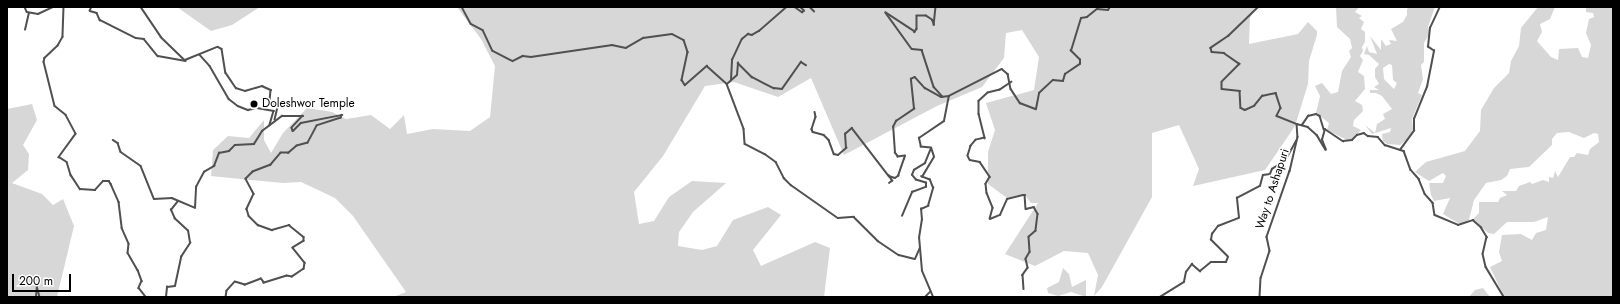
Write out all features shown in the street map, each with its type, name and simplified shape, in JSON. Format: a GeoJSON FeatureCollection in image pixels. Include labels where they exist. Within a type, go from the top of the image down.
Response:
{"type":"FeatureCollection","features":[{"type":"Feature","properties":{"kind":"street"},"geometry":{"type":"LineString","coordinates":[[25,7],[29,13],[25,30]]}},
{"type":"Feature","properties":{"kind":"street"},"geometry":{"type":"LineString","coordinates":[[29,13],[42,13],[53,7]]}},
{"type":"Feature","properties":{"kind":"street"},"geometry":{"type":"LineString","coordinates":[[64,7],[63,37],[44,62],[55,106],[66,115],[76,134],[59,157],[67,162],[71,175],[80,189],[95,190],[103,181],[108,181],[111,184],[119,202],[122,228],[129,244],[128,253],[138,270],[142,281],[139,288],[146,297]]}},
{"type":"Feature","properties":{"kind":"street"},"geometry":{"type":"LineString","coordinates":[[92,7],[90,11],[97,14],[100,20],[136,38],[144,39],[158,56],[188,61],[220,48],[225,58],[226,73],[236,88],[245,91],[262,86],[269,88],[270,101],[278,107],[275,120]]}},
{"type":"Feature","properties":{"kind":"street"},"geometry":{"type":"LineString","coordinates":[[141,7],[161,37],[180,57],[188,61]]}},
{"type":"Feature","properties":{"kind":"street"},"geometry":{"type":"LineString","coordinates":[[462,7],[472,24],[483,30],[493,51],[513,61],[522,56],[531,58],[612,45],[626,48],[643,38],[672,34],[684,40],[688,52],[684,84],[707,66],[727,84],[744,129],[745,144],[765,154],[776,162],[784,178],[838,218],[854,217],[878,241],[899,254],[915,259],[920,248]]}},
{"type":"Feature","properties":{"kind":"street"},"geometry":{"type":"LineString","coordinates":[[731,80],[732,60],[742,39],[748,34],[752,35],[759,31],[787,7]]}},
{"type":"Feature","properties":{"kind":"street"},"geometry":{"type":"LineString","coordinates":[[795,7],[802,12],[804,11],[800,7]]}},
{"type":"Feature","properties":{"kind":"street"},"geometry":{"type":"LineString","coordinates":[[810,7],[814,11]]}},
{"type":"Feature","properties":{"kind":"street"},"geometry":{"type":"LineString","coordinates":[[936,7],[934,25],[932,20],[926,16],[918,16],[917,30],[915,32],[886,13],[912,49],[922,50],[934,87],[943,97]]}},
{"type":"Feature","properties":{"kind":"street"},"geometry":{"type":"LineString","coordinates":[[889,176],[895,178],[898,176],[905,156],[898,157],[896,153],[893,127],[896,121],[914,109],[911,79],[915,77],[925,88],[943,97],[949,96],[1002,69],[1008,74],[1012,82],[1011,89],[1020,103],[1036,109],[1039,93],[1053,80],[1063,81],[1065,74],[1080,64],[1080,60],[1072,51],[1080,18],[1087,17],[1097,9],[1108,10],[1110,7]]}},
{"type":"Feature","properties":{"kind":"street"},"geometry":{"type":"LineString","coordinates":[[1259,7],[1229,36],[1211,48],[1212,52],[1224,53],[1240,64],[1225,77],[1222,89],[1239,90],[1241,108],[1245,110],[1254,106],[1262,96],[1276,93],[1281,108],[1277,116],[1302,125],[1317,135],[1327,150],[1322,140],[1324,129],[1320,116],[1316,114],[1308,116],[1302,125]]}},
{"type":"Feature","properties":{"kind":"street"},"geometry":{"type":"LineString","coordinates":[[1400,150],[1414,131],[1414,119],[1427,87],[1434,51],[1428,47],[1430,28],[1440,7]]}},
{"type":"Feature","properties":{"kind":"street"},"geometry":{"type":"LineString","coordinates":[[200,55],[210,66],[229,99],[238,106],[248,110],[257,108],[274,111],[269,125]]}},
{"type":"Feature","properties":{"kind":"street"},"geometry":{"type":"LineString","coordinates":[[727,84],[737,76],[738,63],[752,77],[782,89],[801,62],[806,65]]}},
{"type":"Feature","properties":{"kind":"street"},"geometry":{"type":"LineString","coordinates":[[1012,82],[1000,90],[988,93],[979,101],[979,114],[985,138],[976,140],[968,156],[970,160],[980,162],[990,177],[986,184],[986,193],[993,208],[990,219],[1000,215],[1007,198],[1023,195],[1025,195],[1026,209],[1034,207],[1038,214],[1036,231],[1029,237],[1030,252],[1026,259],[1028,268],[1023,275],[1024,289]]}},
{"type":"Feature","properties":{"kind":"street"},"geometry":{"type":"LineString","coordinates":[[931,148],[921,147],[919,138],[944,121],[949,96]]}},
{"type":"Feature","properties":{"kind":"street"},"geometry":{"type":"LineString","coordinates":[[815,112],[816,117],[812,129],[815,134],[822,134],[829,140],[834,154],[838,155],[846,148],[845,134],[852,128],[889,176],[892,181],[889,183]]}},
{"type":"Feature","properties":{"kind":"street"},"geometry":{"type":"LineString","coordinates":[[113,140],[118,143],[121,152],[141,166],[154,199],[169,198],[195,208],[196,187],[204,172],[214,166],[219,153],[229,151],[236,145],[251,146],[269,125],[285,115],[303,116],[292,128],[293,131],[304,122],[342,116],[317,126],[308,143],[297,146],[289,153],[281,153],[271,165],[253,172],[246,179],[254,194],[247,209],[249,216],[255,224],[270,229],[289,225],[302,234],[304,241],[294,248],[305,266],[292,278],[287,276],[264,283],[261,279],[255,279],[245,286],[236,282],[227,291],[226,297]]}},
{"type":"Feature","properties":{"kind":"street","name":"Way to Ashapuri"},"geometry":{"type":"LineString","coordinates":[[1260,297],[1261,278],[1270,251],[1266,237],[1290,171],[1298,137],[1297,124]]}},
{"type":"Feature","properties":{"kind":"street"},"geometry":{"type":"LineString","coordinates":[[1324,129],[1343,141],[1352,140],[1357,134],[1364,133],[1368,136],[1378,137],[1384,145],[1404,151],[1411,170],[1419,179],[1425,194],[1433,203],[1436,215],[1458,225],[1472,220],[1481,227],[1487,237],[1483,254],[1486,267],[1504,297]]}},
{"type":"Feature","properties":{"kind":"street"},"geometry":{"type":"LineString","coordinates":[[1160,297],[1184,282],[1186,272],[1192,264],[1200,271],[1211,262],[1226,262],[1228,257],[1211,240],[1212,234],[1218,226],[1239,218],[1238,198],[1260,186],[1263,175],[1270,174],[1272,169],[1286,161],[1298,137]]}},
{"type":"Feature","properties":{"kind":"street"},"geometry":{"type":"LineString","coordinates":[[931,148],[934,157],[922,177],[930,180],[933,188],[928,206],[920,211],[922,220],[920,227],[920,248],[922,271],[933,297]]}},
{"type":"Feature","properties":{"kind":"street"},"geometry":{"type":"LineString","coordinates":[[902,216],[912,192],[926,187],[926,182],[916,180],[912,175],[914,170],[925,163],[931,148]]}},
{"type":"Feature","properties":{"kind":"street"},"geometry":{"type":"LineString","coordinates":[[166,297],[167,287],[174,286],[181,257],[190,243],[188,231],[175,220],[171,210],[178,201]]}},
{"type":"Feature","properties":{"kind":"street"},"geometry":{"type":"LineString","coordinates":[[36,297],[37,286],[40,297]]}},
{"type":"Feature","properties":{"kind":"street"},"geometry":{"type":"LineString","coordinates":[[924,297],[931,292]]}},
{"type":"Feature","properties":{"kind":"shaded area"},"geometry":{"type":"Polygon","coordinates":[[[177,7],[260,7],[232,25],[211,31],[177,7]]]}},
{"type":"Feature","properties":{"kind":"shaded area"},"geometry":{"type":"Polygon","coordinates":[[[457,7],[1256,7],[1250,18],[1249,44],[1298,34],[1308,22],[1317,31],[1317,35],[1309,61],[1308,84],[1295,126],[1265,170],[1193,186],[1199,169],[1179,125],[1152,133],[1152,197],[1102,287],[1094,296],[1098,275],[1088,253],[1064,251],[1035,266],[1005,254],[1038,203],[1031,203],[1024,194],[1007,198],[988,184],[988,152],[995,130],[986,103],[1034,90],[1039,57],[1022,30],[1006,33],[1004,58],[982,87],[937,106],[844,155],[811,78],[778,97],[734,82],[705,86],[663,156],[634,192],[639,224],[654,221],[669,197],[692,181],[726,183],[693,212],[679,232],[678,246],[702,250],[717,246],[733,220],[768,207],[781,215],[753,250],[761,266],[815,242],[830,248],[824,297],[393,297],[406,292],[353,216],[335,198],[301,182],[283,183],[211,176],[213,150],[228,136],[249,138],[264,120],[264,140],[271,153],[283,133],[307,108],[332,112],[346,119],[371,115],[390,129],[404,115],[407,134],[433,129],[470,131],[490,117],[495,66],[481,39],[457,7]]]}},
{"type":"Feature","properties":{"kind":"shaded area"},"geometry":{"type":"Polygon","coordinates":[[[1336,7],[1359,7],[1355,12],[1362,16],[1359,18],[1364,22],[1361,29],[1365,32],[1365,42],[1360,56],[1363,60],[1358,72],[1364,76],[1365,89],[1355,101],[1362,105],[1363,111],[1354,120],[1353,126],[1361,130],[1352,140],[1347,140],[1327,130],[1329,123],[1316,113],[1320,96],[1315,86],[1322,83],[1331,94],[1338,92],[1342,71],[1351,57],[1349,51],[1352,48],[1350,39],[1337,27],[1336,7]]]}},
{"type":"Feature","properties":{"kind":"shaded area"},"geometry":{"type":"Polygon","coordinates":[[[1410,7],[1435,7],[1428,27],[1430,33],[1424,43],[1424,62],[1421,65],[1423,79],[1418,93],[1422,95],[1412,119],[1413,129],[1409,138],[1400,145],[1387,144],[1383,141],[1382,134],[1390,132],[1391,128],[1372,134],[1365,125],[1375,133],[1377,124],[1385,119],[1383,114],[1392,109],[1382,96],[1376,93],[1370,93],[1370,90],[1379,90],[1374,87],[1379,84],[1375,77],[1375,69],[1379,64],[1369,55],[1364,54],[1367,46],[1369,52],[1377,54],[1370,36],[1381,50],[1381,39],[1386,46],[1391,44],[1389,40],[1397,41],[1391,29],[1403,22],[1407,15],[1407,9],[1410,7]],[[1389,64],[1383,68],[1384,79],[1394,89],[1397,83],[1393,80],[1392,65],[1389,64]]]}},
{"type":"Feature","properties":{"kind":"shaded area"},"geometry":{"type":"Polygon","coordinates":[[[1538,7],[1555,7],[1550,19],[1540,24],[1542,32],[1537,41],[1551,57],[1558,60],[1559,49],[1578,48],[1582,57],[1588,58],[1591,45],[1586,33],[1589,19],[1594,17],[1593,13],[1586,12],[1586,7],[1613,7],[1613,297],[1504,297],[1490,267],[1502,261],[1499,252],[1502,235],[1521,234],[1532,240],[1536,233],[1546,230],[1548,217],[1534,222],[1507,222],[1494,234],[1488,233],[1473,219],[1479,213],[1479,202],[1498,202],[1500,198],[1507,195],[1502,191],[1516,191],[1519,186],[1530,182],[1532,184],[1543,180],[1549,182],[1549,177],[1553,178],[1555,171],[1558,177],[1570,157],[1574,157],[1577,153],[1588,155],[1590,149],[1599,142],[1598,134],[1594,133],[1584,138],[1569,132],[1557,133],[1552,139],[1552,145],[1529,167],[1510,169],[1507,176],[1501,180],[1486,183],[1474,200],[1469,220],[1466,223],[1458,223],[1443,214],[1450,198],[1434,201],[1431,195],[1429,183],[1443,183],[1446,176],[1443,173],[1429,181],[1415,172],[1426,162],[1465,151],[1480,131],[1481,110],[1494,88],[1509,73],[1511,61],[1519,46],[1521,28],[1538,7]]]}},
{"type":"Feature","properties":{"kind":"shaded area"},"geometry":{"type":"Polygon","coordinates":[[[32,104],[37,120],[23,145],[29,154],[28,170],[12,183],[42,194],[53,205],[63,199],[74,226],[57,297],[7,297],[7,109],[32,104]]]}},
{"type":"Feature","properties":{"kind":"shaded area"},"geometry":{"type":"Polygon","coordinates":[[[1063,268],[1069,274],[1072,287],[1086,280],[1086,297],[1071,292],[1058,296],[1048,293],[1047,288],[1059,282],[1063,268]]]}},
{"type":"Feature","properties":{"kind":"shaded area"},"geometry":{"type":"Polygon","coordinates":[[[1483,288],[1490,297],[1469,297],[1475,290],[1483,288]]]}},
{"type":"Feature","properties":{"kind":"place","name":"Doleshwor Temple"},"geometry":{"type":"Point","coordinates":[254,104]}}]}
